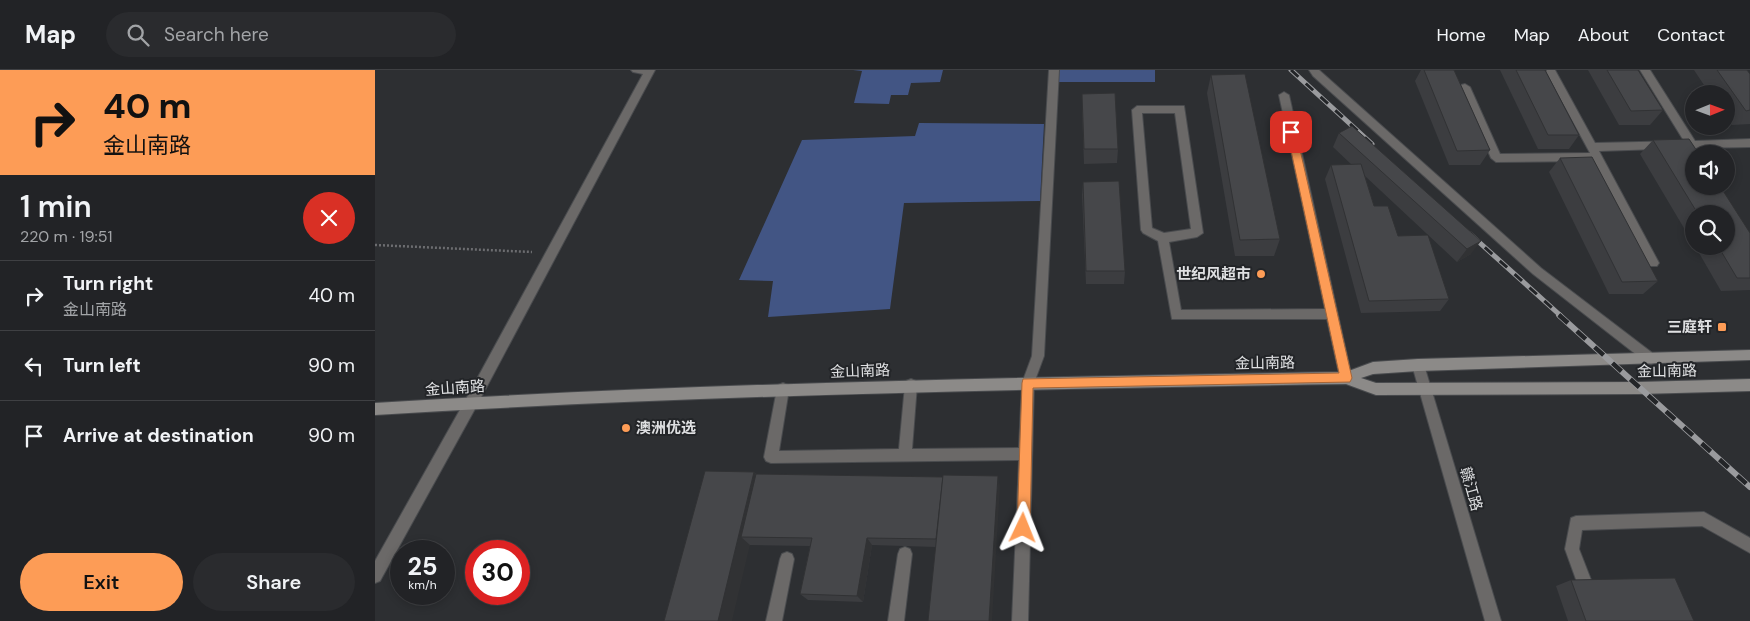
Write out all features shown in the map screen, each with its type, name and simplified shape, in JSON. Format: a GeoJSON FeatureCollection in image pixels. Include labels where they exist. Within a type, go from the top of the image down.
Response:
{"type":"FeatureCollection","features":[{"type":"Feature","properties":{"kind":"main road","name":"金山南路"},"geometry":{"type":"LineString","coordinates":[[375,409],[783,389],[1346,378],[1373,368],[1418,365],[1750,356]]}},
{"type":"Feature","properties":{"kind":"main road","name":"金山南路"},"geometry":{"type":"LineString","coordinates":[[1346,378],[1376,389],[1750,385]]}},
{"type":"Feature","properties":{"kind":"street"},"geometry":{"type":"LineString","coordinates":[[375,576],[471,403],[645,70]]}},
{"type":"Feature","properties":{"kind":"street"},"geometry":{"type":"LineString","coordinates":[[1020,621],[1027,383],[1038,356],[1054,70]]}},
{"type":"Feature","properties":{"kind":"street"},"geometry":{"type":"LineString","coordinates":[[1315,70],[1316,74],[1537,271],[1651,359]]}},
{"type":"Feature","properties":{"kind":"street"},"geometry":{"type":"LineString","coordinates":[[1645,70],[1692,145]]}},
{"type":"Feature","properties":{"kind":"street"},"geometry":{"type":"LineString","coordinates":[[1551,72],[1653,262]]}},
{"type":"Feature","properties":{"kind":"street"},"geometry":{"type":"LineString","coordinates":[[1465,87],[1496,158],[1685,149]]}},
{"type":"Feature","properties":{"kind":"street"},"geometry":{"type":"LineString","coordinates":[[1284,95],[1346,378]]}},
{"type":"Feature","properties":{"kind":"street"},"geometry":{"type":"LineString","coordinates":[[1180,109],[1197,233],[1163,238],[1147,230],[1137,110],[1180,109]]}},
{"type":"Feature","properties":{"kind":"street"},"geometry":{"type":"LineString","coordinates":[[1732,145],[1750,143]]}},
{"type":"Feature","properties":{"kind":"street"},"geometry":{"type":"LineString","coordinates":[[1163,238],[1176,314],[1331,314]]}},
{"type":"Feature","properties":{"kind":"street","name":"赣江路"},"geometry":{"type":"LineString","coordinates":[[1418,365],[1493,621]]}},
{"type":"Feature","properties":{"kind":"street"},"geometry":{"type":"LineString","coordinates":[[905,454],[911,385]]}},
{"type":"Feature","properties":{"kind":"street"},"geometry":{"type":"LineString","coordinates":[[783,389],[771,457],[1026,454]]}},
{"type":"Feature","properties":{"kind":"street"},"geometry":{"type":"LineString","coordinates":[[1599,621],[1571,549],[1576,523],[1704,519],[1750,546]]}},
{"type":"Feature","properties":{"kind":"street"},"geometry":{"type":"LineString","coordinates":[[896,621],[905,554]]}},
{"type":"Feature","properties":{"kind":"street"},"geometry":{"type":"LineString","coordinates":[[774,621],[787,559]]}},
{"type":"Feature","properties":{"kind":"path"},"geometry":{"type":"LineString","coordinates":[[375,245],[550,253]]}},
{"type":"Feature","properties":{"kind":"shaded area"},"geometry":{"type":"Polygon","coordinates":[[[853,70],[943,70],[940,82],[911,83],[908,95],[891,95],[889,104],[854,103],[862,71],[853,70]]]}},
{"type":"Feature","properties":{"kind":"shaded area"},"geometry":{"type":"Polygon","coordinates":[[[1058,70],[1155,70],[1155,82],[1057,82],[1058,70]]]}},
{"type":"Feature","properties":{"kind":"shaded area"},"geometry":{"type":"Polygon","coordinates":[[[919,123],[1044,124],[1040,201],[904,203],[890,309],[768,317],[773,281],[739,280],[802,140],[915,136],[919,123]]]}},
{"type":"Feature","properties":{"kind":"building"},"geometry":{"type":"Polygon","coordinates":[[[1424,70],[1454,70],[1490,150],[1457,151],[1424,70]]]}},
{"type":"Feature","properties":{"kind":"building"},"geometry":{"type":"Polygon","coordinates":[[[1516,70],[1545,70],[1579,135],[1548,135],[1516,70]]]}},
{"type":"Feature","properties":{"kind":"building"},"geometry":{"type":"Polygon","coordinates":[[[1607,70],[1638,70],[1663,110],[1631,111],[1607,70]]]}},
{"type":"Feature","properties":{"kind":"building"},"geometry":{"type":"Polygon","coordinates":[[[1717,70],[1747,70],[1750,74],[1750,110],[1746,111],[1735,95],[1735,85],[1728,85],[1717,70]]]}},
{"type":"Feature","properties":{"kind":"building"},"geometry":{"type":"Polygon","coordinates":[[[1245,74],[1280,239],[1240,240],[1211,75],[1245,74]]]}},
{"type":"Feature","properties":{"kind":"building"},"geometry":{"type":"Polygon","coordinates":[[[1115,93],[1118,149],[1084,149],[1082,94],[1115,93]]]}},
{"type":"Feature","properties":{"kind":"building"},"geometry":{"type":"Polygon","coordinates":[[[1352,126],[1481,241],[1467,249],[1339,133],[1352,126]]]}},
{"type":"Feature","properties":{"kind":"building"},"geometry":{"type":"Polygon","coordinates":[[[1689,139],[1693,145],[1685,145],[1685,193],[1653,140],[1689,139]]]}},
{"type":"Feature","properties":{"kind":"building"},"geometry":{"type":"Polygon","coordinates":[[[1592,157],[1658,281],[1622,282],[1560,158],[1592,157]]]}},
{"type":"Feature","properties":{"kind":"building"},"geometry":{"type":"Polygon","coordinates":[[[1361,164],[1374,206],[1388,206],[1398,236],[1428,235],[1449,299],[1369,301],[1331,165],[1361,164]]]}},
{"type":"Feature","properties":{"kind":"building"},"geometry":{"type":"Polygon","coordinates":[[[1119,181],[1125,271],[1086,271],[1083,182],[1119,181]]]}},
{"type":"Feature","properties":{"kind":"building"},"geometry":{"type":"Polygon","coordinates":[[[1686,195],[1726,195],[1732,205],[1693,205],[1686,195]]]}},
{"type":"Feature","properties":{"kind":"building"},"geometry":{"type":"Polygon","coordinates":[[[1735,210],[1750,233],[1750,278],[1737,278],[1723,255],[1735,255],[1735,210]]]}},
{"type":"Feature","properties":{"kind":"building"},"geometry":{"type":"Polygon","coordinates":[[[705,471],[754,472],[718,621],[664,621],[705,471]]]}},
{"type":"Feature","properties":{"kind":"building"},"geometry":{"type":"Polygon","coordinates":[[[756,474],[943,477],[936,539],[867,538],[857,596],[800,594],[812,538],[741,537],[756,474]]]}},
{"type":"Feature","properties":{"kind":"building"},"geometry":{"type":"Polygon","coordinates":[[[943,475],[998,476],[989,621],[928,621],[943,475]]]}},
{"type":"Feature","properties":{"kind":"building"},"geometry":{"type":"Polygon","coordinates":[[[1675,578],[1694,621],[1586,621],[1571,580],[1675,578]]]}},
{"type":"Feature","properties":{"kind":"railway"},"geometry":{"type":"LineString","coordinates":[[1291,70],[1372,144]]}},
{"type":"Feature","properties":{"kind":"railway"},"geometry":{"type":"LineString","coordinates":[[1470,234],[1561,316]]}},
{"type":"Feature","properties":{"kind":"railway"},"geometry":{"type":"LineString","coordinates":[[1559,315],[1750,487]]}},
{"type":"Feature","properties":{"kind":"place","name":"世纪风超市"},"geometry":{"type":"Point","coordinates":[1261,274]}},
{"type":"Feature","properties":{"kind":"place","name":"三庭轩"},"geometry":{"type":"Point","coordinates":[1722,327]}},
{"type":"Feature","properties":{"kind":"place","name":"澳洲优选"},"geometry":{"type":"Point","coordinates":[626,428]}},
{"type":"Feature","properties":{"kind":"route"},"geometry":{"type":"LineString","coordinates":[[1023,528],[1027,383],[1346,378],[1291,132]]}}]}
